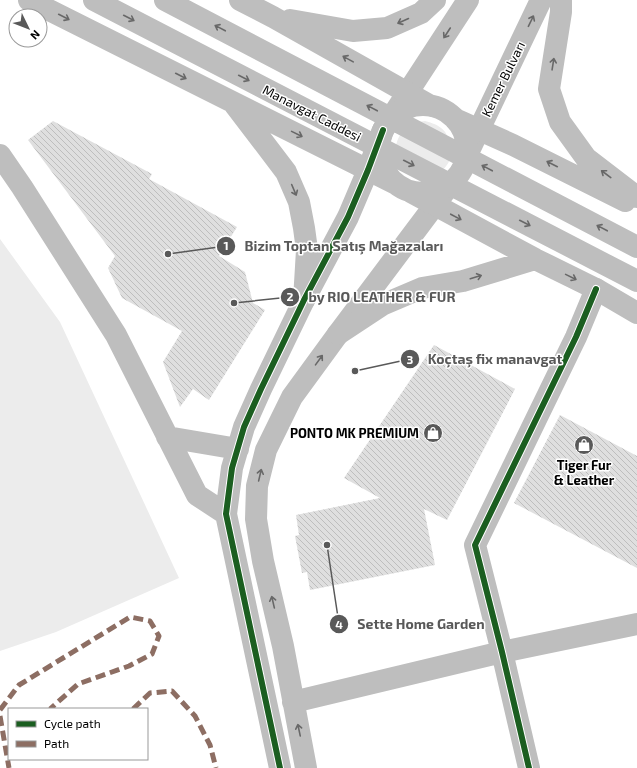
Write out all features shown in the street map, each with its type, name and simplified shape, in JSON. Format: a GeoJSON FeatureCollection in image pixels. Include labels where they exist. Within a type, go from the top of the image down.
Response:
{"type":"FeatureCollection","features":[{"type":"Feature","properties":{"kind":"main road"},"geometry":{"type":"LineString","coordinates":[[29,0],[403,188],[535,259],[596,289],[637,313]]}},
{"type":"Feature","properties":{"kind":"main road","name":"Manavgat Caddesi"},"geometry":{"type":"LineString","coordinates":[[94,0],[637,281]]}},
{"type":"Feature","properties":{"kind":"main road"},"geometry":{"type":"LineString","coordinates":[[165,0],[637,246]]}},
{"type":"Feature","properties":{"kind":"main road"},"geometry":{"type":"LineString","coordinates":[[240,0],[274,17],[431,106],[444,111],[455,119],[513,144],[637,207]]}},
{"type":"Feature","properties":{"kind":"main road"},"geometry":{"type":"LineString","coordinates":[[274,17],[353,31],[387,28],[421,13],[435,0]]}},
{"type":"Feature","properties":{"kind":"main road"},"geometry":{"type":"LineString","coordinates":[[280,768],[226,514],[232,468],[244,427],[261,389],[304,300],[348,217],[387,124],[468,0]]}},
{"type":"Feature","properties":{"kind":"main road","name":"Kemer Bulvarı"},"geometry":{"type":"LineString","coordinates":[[466,157],[541,0]]}},
{"type":"Feature","properties":{"kind":"main road"},"geometry":{"type":"LineString","coordinates":[[561,0],[561,12],[549,89],[560,122],[586,158],[637,198]]}},
{"type":"Feature","properties":{"kind":"main road"},"geometry":{"type":"LineString","coordinates":[[231,101],[286,172],[299,202],[306,250],[304,300]]}},
{"type":"Feature","properties":{"kind":"main road"},"geometry":{"type":"LineString","coordinates":[[431,106],[417,105],[404,109],[387,124],[379,145],[380,160],[386,174],[403,188],[424,193],[439,190],[452,182]]}},
{"type":"Feature","properties":{"kind":"main road"},"geometry":{"type":"LineString","coordinates":[[306,768],[283,646],[263,560],[256,519],[257,486],[266,450],[292,397],[461,170],[466,157],[466,143],[462,130],[455,119]]}},
{"type":"Feature","properties":{"kind":"main road"},"geometry":{"type":"LineString","coordinates":[[0,155],[116,335],[197,495],[226,514]]}},
{"type":"Feature","properties":{"kind":"main road"},"geometry":{"type":"LineString","coordinates":[[338,334],[382,305],[422,288],[463,282],[535,259]]}},
{"type":"Feature","properties":{"kind":"main road"},"geometry":{"type":"LineString","coordinates":[[528,768],[502,652],[475,545],[576,337],[596,289]]}},
{"type":"Feature","properties":{"kind":"main road"},"geometry":{"type":"LineString","coordinates":[[167,437],[238,449]]}},
{"type":"Feature","properties":{"kind":"main road"},"geometry":{"type":"LineString","coordinates":[[293,702],[502,652],[637,624]]}},
{"type":"Feature","properties":{"kind":"shaded area"},"geometry":{"type":"Polygon","coordinates":[[[425,121],[439,126],[445,132],[449,140],[451,157],[442,172],[395,151],[398,139],[404,130],[413,124],[425,121]]]}},
{"type":"Feature","properties":{"kind":"shaded area"},"geometry":{"type":"Polygon","coordinates":[[[0,239],[60,322],[179,578],[56,632],[0,651],[0,239]]]}},
{"type":"Feature","properties":{"kind":"building"},"geometry":{"type":"Polygon","coordinates":[[[53,121],[152,174],[149,179],[237,227],[219,256],[245,272],[253,303],[265,310],[209,400],[193,389],[180,407],[163,362],[182,331],[122,298],[108,268],[115,256],[28,140],[53,121]]]}},
{"type":"Feature","properties":{"kind":"building","name":"PONTO MK PREMIUM"},"geometry":{"type":"Polygon","coordinates":[[[434,345],[515,389],[447,520],[424,509],[435,565],[310,590],[307,572],[302,573],[295,536],[299,535],[296,515],[380,498],[344,478],[434,345]]]}},
{"type":"Feature","properties":{"kind":"building"},"geometry":{"type":"Polygon","coordinates":[[[560,415],[637,456],[637,568],[514,503],[560,415]]]}},
{"type":"Feature","properties":{"kind":"marked path"},"geometry":{"type":"LineString","coordinates":[[0,710],[19,685],[130,617],[150,621],[159,636],[152,654],[129,666],[78,684],[51,708]]}},
{"type":"Feature","properties":{"kind":"marked path"},"geometry":{"type":"LineString","coordinates":[[134,708],[150,693],[172,691],[195,716],[210,745],[216,768]]}},
{"type":"Feature","properties":{"kind":"marked path"},"geometry":{"type":"LineString","coordinates":[[0,716],[9,768]]}},
{"type":"Feature","properties":{"kind":"cycle path"},"geometry":{"type":"LineString","coordinates":[[280,768],[226,514],[232,468],[244,427],[304,300],[348,217],[383,130]]}},
{"type":"Feature","properties":{"kind":"cycle path"},"geometry":{"type":"LineString","coordinates":[[529,768],[475,545],[576,337],[596,289]]}},
{"type":"Feature","properties":{"kind":"place","name":"Bizim Toptan Satış Mağazaları"},"geometry":{"type":"Point","coordinates":[168,254]}},
{"type":"Feature","properties":{"kind":"place","name":"by RIO LEATHER & FUR"},"geometry":{"type":"Point","coordinates":[234,303]}},
{"type":"Feature","properties":{"kind":"place","name":"Koçtaş fix manavgat"},"geometry":{"type":"Point","coordinates":[355,371]}},
{"type":"Feature","properties":{"kind":"place","name":"PONTO MK PREMIUM"},"geometry":{"type":"Point","coordinates":[433,433]}},
{"type":"Feature","properties":{"kind":"place","name":"Tiger Fur & Leather"},"geometry":{"type":"Point","coordinates":[584,445]}},
{"type":"Feature","properties":{"kind":"place","name":"Sette Home Garden"},"geometry":{"type":"Point","coordinates":[327,545]}}]}
